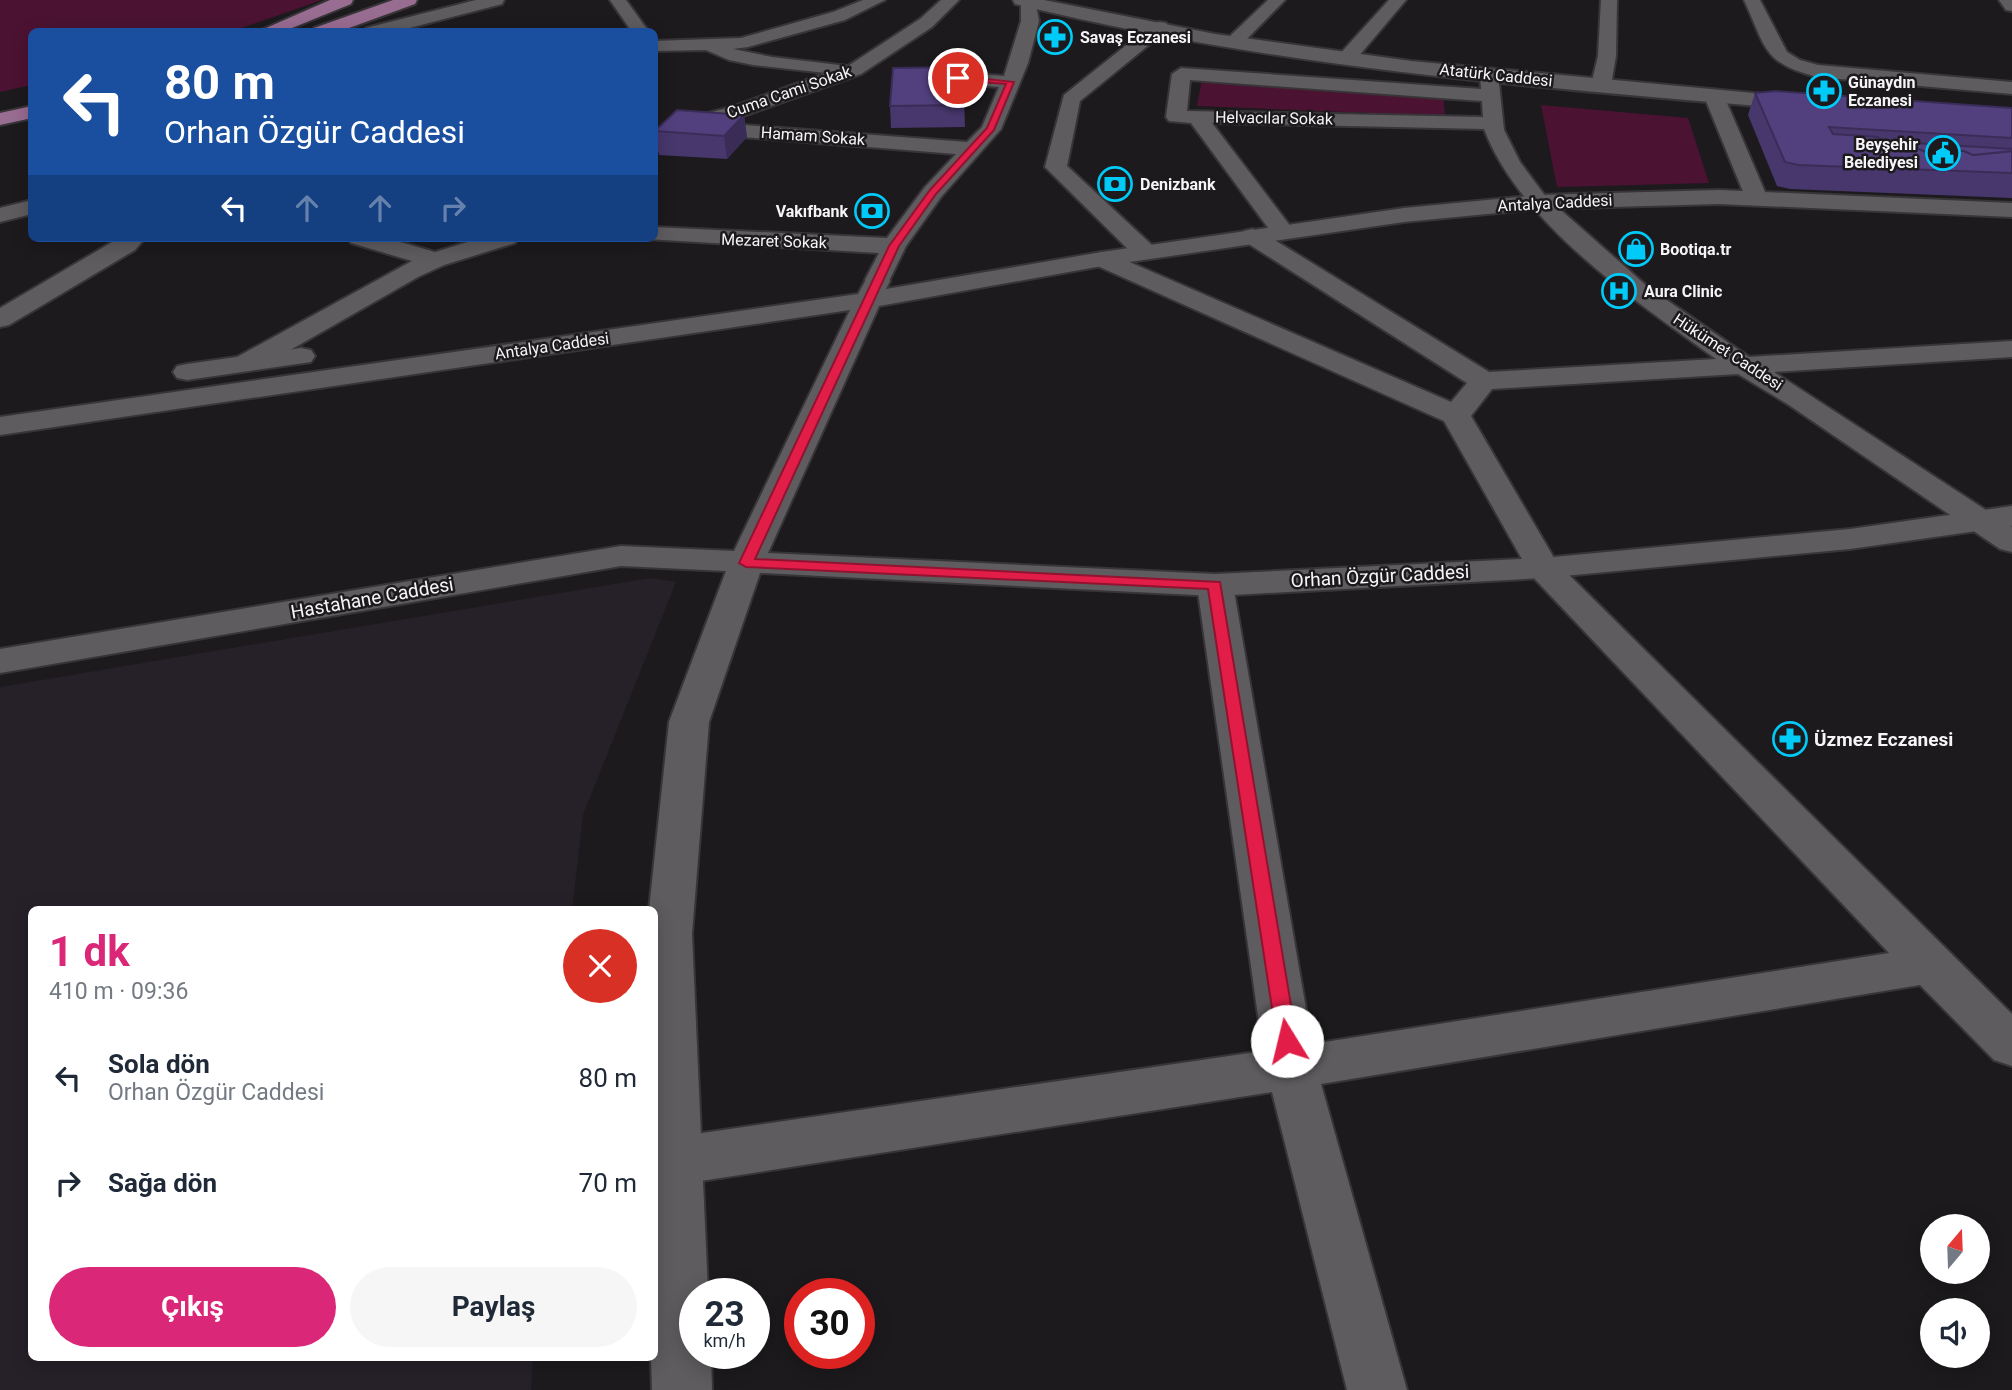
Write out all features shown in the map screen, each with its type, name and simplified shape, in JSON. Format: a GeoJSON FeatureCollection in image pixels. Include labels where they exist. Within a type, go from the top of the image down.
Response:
{"type":"FeatureCollection","features":[{"type":"Feature","properties":{"kind":"main road"},"geometry":{"type":"LineString","coordinates":[[275,28],[345,0]]}},
{"type":"Feature","properties":{"kind":"main road"},"geometry":{"type":"LineString","coordinates":[[331,28],[409,0]]}},
{"type":"Feature","properties":{"kind":"main road"},"geometry":{"type":"LineString","coordinates":[[0,106],[28,100]]}},
{"type":"Feature","properties":{"kind":"main road"},"geometry":{"type":"LineString","coordinates":[[0,119],[28,113]]}},
{"type":"Feature","properties":{"kind":"street"},"geometry":{"type":"LineString","coordinates":[[388,28],[496,0]]}},
{"type":"Feature","properties":{"kind":"street"},"geometry":{"type":"LineString","coordinates":[[618,0],[638,28]]}},
{"type":"Feature","properties":{"kind":"street"},"geometry":{"type":"LineString","coordinates":[[658,46],[741,43],[839,16],[877,0]]}},
{"type":"Feature","properties":{"kind":"street","name":"Cuma Cami Sokak"},"geometry":{"type":"LineString","coordinates":[[658,143],[681,126],[742,110],[854,70],[926,23],[951,0]]}},
{"type":"Feature","properties":{"kind":"street"},"geometry":{"type":"LineString","coordinates":[[1234,42],[1277,0]]}},
{"type":"Feature","properties":{"kind":"street"},"geometry":{"type":"LineString","coordinates":[[1345,60],[1398,0]]}},
{"type":"Feature","properties":{"kind":"street"},"geometry":{"type":"LineString","coordinates":[[1601,85],[1607,56],[1609,0]]}},
{"type":"Feature","properties":{"kind":"street"},"geometry":{"type":"LineString","coordinates":[[1752,0],[1779,55],[1793,64],[1817,71],[2012,88]]}},
{"type":"Feature","properties":{"kind":"street"},"geometry":{"type":"LineString","coordinates":[[2007,0],[2012,6]]}},
{"type":"Feature","properties":{"kind":"street"},"geometry":{"type":"LineString","coordinates":[[682,1390],[669,934],[689,722],[746,563],[894,246],[933,192],[991,129],[1030,21],[1026,1]]}},
{"type":"Feature","properties":{"kind":"street","name":"Atatürk Caddesi"},"geometry":{"type":"LineString","coordinates":[[1026,1],[1234,42],[1490,85],[1601,85],[1819,105]]}},
{"type":"Feature","properties":{"kind":"street"},"geometry":{"type":"LineString","coordinates":[[1144,252],[1056,167],[1070,99],[1160,27]]}},
{"type":"Feature","properties":{"kind":"street"},"geometry":{"type":"LineString","coordinates":[[709,44],[722,51],[750,58],[886,73],[1010,82]]}},
{"type":"Feature","properties":{"kind":"street"},"geometry":{"type":"LineString","coordinates":[[1198,117],[1176,117],[1181,74],[1490,85]]}},
{"type":"Feature","properties":{"kind":"street","name":"Hükümet Caddesi"},"geometry":{"type":"LineString","coordinates":[[1490,85],[1493,124],[1510,163],[1538,202],[1639,292],[1744,365],[1997,519],[2012,541]]}},
{"type":"Feature","properties":{"kind":"street"},"geometry":{"type":"LineString","coordinates":[[1714,96],[1757,199]]}},
{"type":"Feature","properties":{"kind":"street","name":"Helvacılar Sokak"},"geometry":{"type":"LineString","coordinates":[[1198,117],[1493,124]]}},
{"type":"Feature","properties":{"kind":"street","name":"Helvacılar Sokak"},"geometry":{"type":"LineString","coordinates":[[1198,117],[1282,231]]}},
{"type":"Feature","properties":{"kind":"street","name":"Hamam Sokak"},"geometry":{"type":"LineString","coordinates":[[658,118],[681,126],[973,149]]}},
{"type":"Feature","properties":{"kind":"street","name":"Antalya Caddesi"},"geometry":{"type":"LineString","coordinates":[[0,426],[873,290],[1282,231],[1538,202],[1757,199],[2012,210]]}},
{"type":"Feature","properties":{"kind":"street"},"geometry":{"type":"LineString","coordinates":[[0,215],[28,208]]}},
{"type":"Feature","properties":{"kind":"street","name":"Mezaret Sokak"},"geometry":{"type":"LineString","coordinates":[[658,234],[894,246]]}},
{"type":"Feature","properties":{"kind":"street"},"geometry":{"type":"LineString","coordinates":[[1252,236],[1484,381],[2012,349]]}},
{"type":"Feature","properties":{"kind":"street"},"geometry":{"type":"LineString","coordinates":[[0,319],[126,242]]}},
{"type":"Feature","properties":{"kind":"street"},"geometry":{"type":"LineString","coordinates":[[373,242],[435,260]]}},
{"type":"Feature","properties":{"kind":"street"},"geometry":{"type":"LineString","coordinates":[[247,363],[409,272],[435,260],[493,242]]}},
{"type":"Feature","properties":{"kind":"street"},"geometry":{"type":"LineString","coordinates":[[1102,258],[1456,415],[1543,568],[1930,965],[2012,1045]]}},
{"type":"Feature","properties":{"kind":"street","name":"Antalya Caddesi"},"geometry":{"type":"LineString","coordinates":[[370,347],[873,290]]}},
{"type":"Feature","properties":{"kind":"street"},"geometry":{"type":"LineString","coordinates":[[165,375],[329,352]]}},
{"type":"Feature","properties":{"kind":"street"},"geometry":{"type":"LineString","coordinates":[[1456,415],[1484,381]]}},
{"type":"Feature","properties":{"kind":"street","name":"Orhan Özgür Caddesi"},"geometry":{"type":"LineString","coordinates":[[746,563],[1215,585],[1543,568],[1850,539],[1997,519]]}},
{"type":"Feature","properties":{"kind":"street","name":"Hastahane Caddesi"},"geometry":{"type":"LineString","coordinates":[[0,661],[621,556],[746,563]]}},
{"type":"Feature","properties":{"kind":"street"},"geometry":{"type":"LineString","coordinates":[[1215,585],[1291,1068],[1377,1390]]}},
{"type":"Feature","properties":{"kind":"street"},"geometry":{"type":"LineString","coordinates":[[675,1161],[1291,1068],[1930,965]]}},
{"type":"Feature","properties":{"kind":"shaded area"},"geometry":{"type":"Polygon","coordinates":[[[0,0],[322,0],[242,28],[28,28],[28,86],[0,92],[0,0]]]}},
{"type":"Feature","properties":{"kind":"shaded area"},"geometry":{"type":"Polygon","coordinates":[[[1202,79],[1443,95],[1445,116],[1197,106],[1202,79]]]}},
{"type":"Feature","properties":{"kind":"shaded area"},"geometry":{"type":"Polygon","coordinates":[[[1541,105],[1688,118],[1709,183],[1557,187],[1541,105]]]}},
{"type":"Feature","properties":{"kind":"shaded area"},"geometry":{"type":"Polygon","coordinates":[[[650,578],[676,582],[583,815],[572,906],[28,906],[28,1361],[533,1361],[531,1390],[0,1390],[0,687],[650,578]]]}},
{"type":"Feature","properties":{"kind":"building"},"geometry":{"type":"Polygon","coordinates":[[[963,67],[965,105],[890,106],[893,68],[963,67]]]}},
{"type":"Feature","properties":{"kind":"building"},"geometry":{"type":"Polygon","coordinates":[[[1776,91],[2012,108],[2012,138],[1829,127],[1833,134],[1878,137],[1882,144],[1910,145],[1926,152],[1934,152],[1929,147],[1964,151],[1973,155],[2012,151],[2012,173],[1798,165],[1785,162],[1755,93],[1776,91]]]}},
{"type":"Feature","properties":{"kind":"building"},"geometry":{"type":"Polygon","coordinates":[[[677,110],[744,115],[724,136],[658,131],[677,110]]]}},
{"type":"Feature","properties":{"kind":"building"},"geometry":{"type":"Polygon","coordinates":[[[1880,141],[2012,151],[1973,155],[1964,151],[1929,147],[1926,152],[1910,145],[1882,144],[1880,141]]]}},
{"type":"Feature","properties":{"kind":"place","name":"Savaş Eczanesi"},"geometry":{"type":"Point","coordinates":[1055,37]}},
{"type":"Feature","properties":{"kind":"place","name":"Günaydın Eczanesi"},"geometry":{"type":"Point","coordinates":[1824,91]}},
{"type":"Feature","properties":{"kind":"place","name":"Beyşehir Belediyesi"},"geometry":{"type":"Point","coordinates":[1943,153]}},
{"type":"Feature","properties":{"kind":"place","name":"Denizbank"},"geometry":{"type":"Point","coordinates":[1115,184]}},
{"type":"Feature","properties":{"kind":"place","name":"Vakıfbank"},"geometry":{"type":"Point","coordinates":[872,211]}},
{"type":"Feature","properties":{"kind":"place","name":"Bootiqa.tr"},"geometry":{"type":"Point","coordinates":[1636,249]}},
{"type":"Feature","properties":{"kind":"place","name":"Aura Clinic"},"geometry":{"type":"Point","coordinates":[1619,291]}},
{"type":"Feature","properties":{"kind":"place","name":"Üzmez Eczanesi"},"geometry":{"type":"Point","coordinates":[1790,739]}},
{"type":"Feature","properties":{"kind":"route"},"geometry":{"type":"LineString","coordinates":[[958,78],[1010,82],[991,129],[933,192],[894,246],[746,563],[1215,585],[1287,1041]]}}]}
